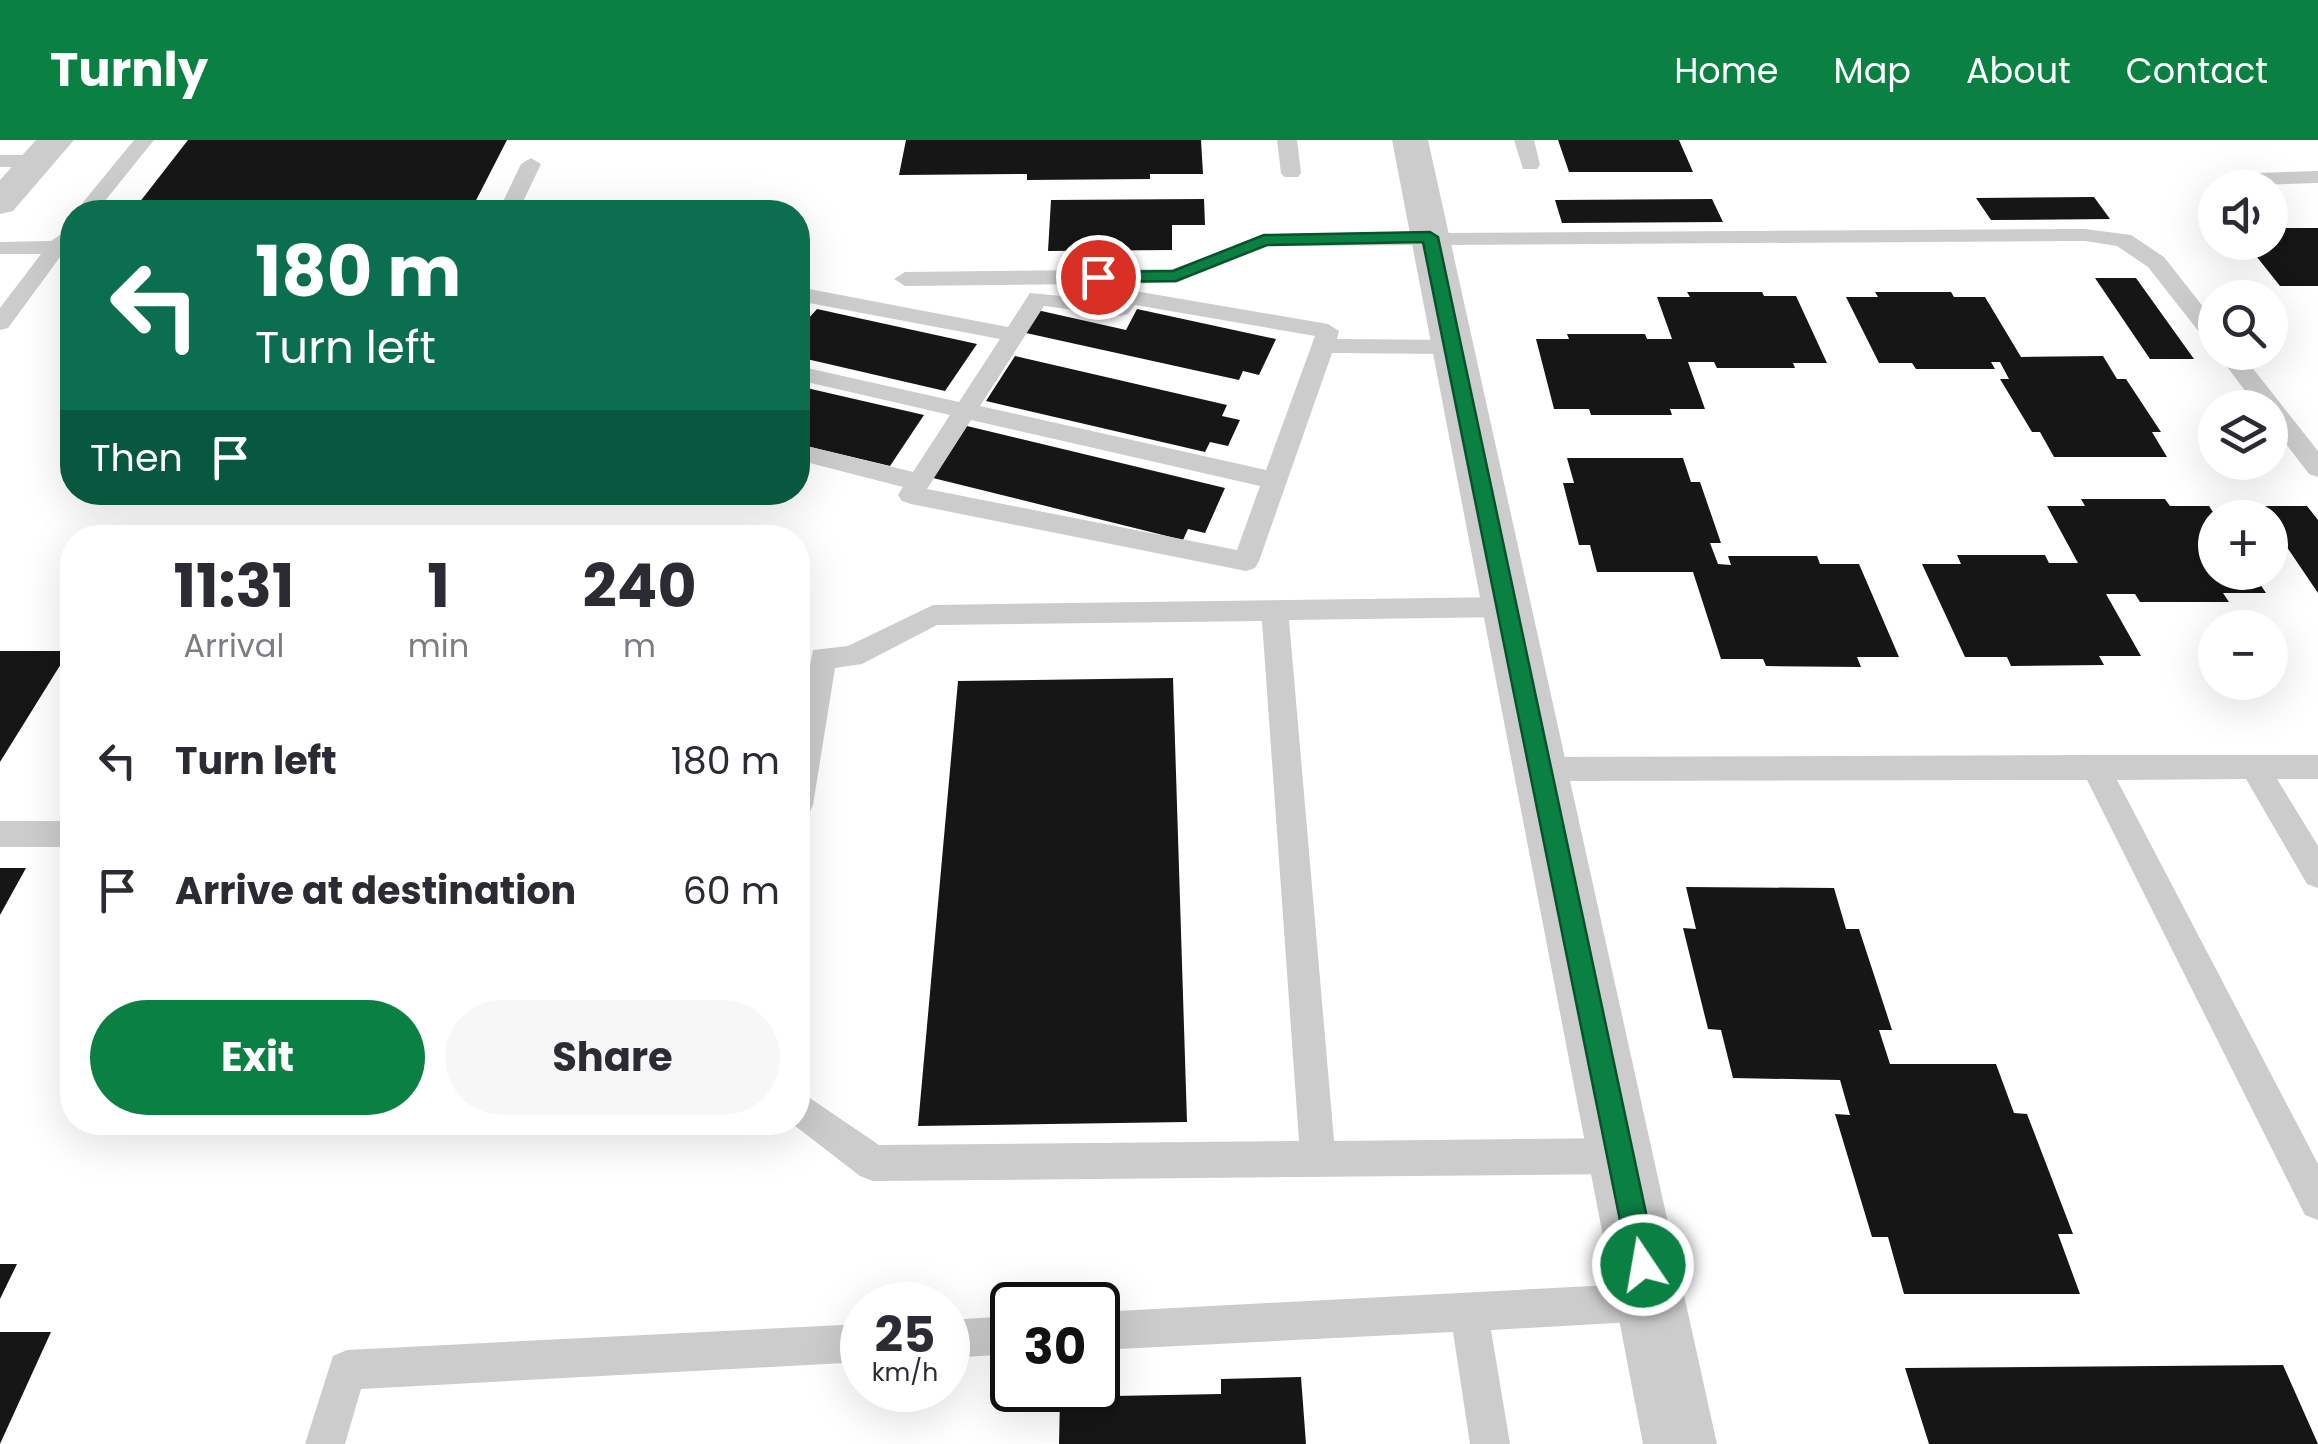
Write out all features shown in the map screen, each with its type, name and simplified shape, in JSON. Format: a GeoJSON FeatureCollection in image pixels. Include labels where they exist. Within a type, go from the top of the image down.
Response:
{"type":"FeatureCollection","features":[{"type":"Feature","properties":{"kind":"street"},"geometry":{"type":"LineString","coordinates":[[1410,140],[1680,1444]]}},
{"type":"Feature","properties":{"kind":"street"},"geometry":{"type":"LineString","coordinates":[[0,203],[47,150]]}},
{"type":"Feature","properties":{"kind":"lane"},"geometry":{"type":"LineString","coordinates":[[95,200],[144,140]]}},
{"type":"Feature","properties":{"kind":"lane"},"geometry":{"type":"LineString","coordinates":[[1287,140],[1291,173]]}},
{"type":"Feature","properties":{"kind":"lane"},"geometry":{"type":"LineString","coordinates":[[1524,140],[1530,165]]}},
{"type":"Feature","properties":{"kind":"lane"},"geometry":{"type":"LineString","coordinates":[[0,161],[47,150]]}},
{"type":"Feature","properties":{"kind":"lane"},"geometry":{"type":"LineString","coordinates":[[514,200],[531,164]]}},
{"type":"Feature","properties":{"kind":"lane"},"geometry":{"type":"LineString","coordinates":[[2288,178],[2318,177]]}},
{"type":"Feature","properties":{"kind":"lane"},"geometry":{"type":"LineString","coordinates":[[905,279],[1176,276],[1264,240],[2085,236],[2122,240],[2156,262],[2198,315]]}},
{"type":"Feature","properties":{"kind":"lane"},"geometry":{"type":"LineString","coordinates":[[0,248],[60,247]]}},
{"type":"Feature","properties":{"kind":"lane"},"geometry":{"type":"LineString","coordinates":[[0,323],[60,253]]}},
{"type":"Feature","properties":{"kind":"lane"},"geometry":{"type":"LineString","coordinates":[[810,296],[1014,336]]}},
{"type":"Feature","properties":{"kind":"lane"},"geometry":{"type":"LineString","coordinates":[[1128,296],[1328,330],[1322,346],[1246,561],[911,494],[1038,298],[1120,309],[1128,296]]}},
{"type":"Feature","properties":{"kind":"lane"},"geometry":{"type":"LineString","coordinates":[[1322,346],[1452,347]]}},
{"type":"Feature","properties":{"kind":"lane"},"geometry":{"type":"LineString","coordinates":[[2241,370],[2318,468]]}},
{"type":"Feature","properties":{"kind":"lane"},"geometry":{"type":"LineString","coordinates":[[810,376],[1274,481]]}},
{"type":"Feature","properties":{"kind":"lane"},"geometry":{"type":"LineString","coordinates":[[810,455],[919,482]]}},
{"type":"Feature","properties":{"kind":"lane"},"geometry":{"type":"LineString","coordinates":[[810,734],[823,658],[852,656],[933,615],[1508,608]]}},
{"type":"Feature","properties":{"kind":"lane"},"geometry":{"type":"LineString","coordinates":[[1274,610],[1318,1158]]}},
{"type":"Feature","properties":{"kind":"lane"},"geometry":{"type":"LineString","coordinates":[[1540,769],[2318,766]]}},
{"type":"Feature","properties":{"kind":"lane"},"geometry":{"type":"LineString","coordinates":[[2094,767],[2318,1202]]}},
{"type":"Feature","properties":{"kind":"lane"},"geometry":{"type":"LineString","coordinates":[[2254,767],[2318,874]]}},
{"type":"Feature","properties":{"kind":"lane"},"geometry":{"type":"LineString","coordinates":[[0,834],[60,834]]}},
{"type":"Feature","properties":{"kind":"lane"},"geometry":{"type":"LineString","coordinates":[[810,1116],[873,1163],[1620,1156]]}},
{"type":"Feature","properties":{"kind":"lane"},"geometry":{"type":"LineString","coordinates":[[1120,1330],[1650,1302]]}},
{"type":"Feature","properties":{"kind":"lane"},"geometry":{"type":"LineString","coordinates":[[1469,1312],[1490,1444]]}},
{"type":"Feature","properties":{"kind":"lane"},"geometry":{"type":"LineString","coordinates":[[325,1444],[347,1370],[840,1344]]}},
{"type":"Feature","properties":{"kind":"building"},"geometry":{"type":"Polygon","coordinates":[[[188,140],[507,140],[476,200],[141,200],[188,140]]]}},
{"type":"Feature","properties":{"kind":"building"},"geometry":{"type":"Polygon","coordinates":[[[906,140],[1201,140],[1203,174],[1150,174],[1150,179],[1027,180],[1027,174],[899,175],[906,140]]]}},
{"type":"Feature","properties":{"kind":"building"},"geometry":{"type":"Polygon","coordinates":[[[1558,140],[1679,140],[1693,172],[1569,172],[1558,140]]]}},
{"type":"Feature","properties":{"kind":"building"},"geometry":{"type":"Polygon","coordinates":[[[2094,197],[2110,219],[1991,220],[1976,198],[2094,197]]]}},
{"type":"Feature","properties":{"kind":"building"},"geometry":{"type":"Polygon","coordinates":[[[1204,199],[1205,225],[1172,225],[1172,250],[1048,251],[1051,200],[1204,199]]]}},
{"type":"Feature","properties":{"kind":"building"},"geometry":{"type":"Polygon","coordinates":[[[1712,199],[1723,222],[1562,223],[1555,200],[1712,199]]]}},
{"type":"Feature","properties":{"kind":"building"},"geometry":{"type":"Polygon","coordinates":[[[2288,228],[2318,228],[2318,286],[2288,286],[2288,280],[2275,280],[2259,260],[2288,260],[2288,228]]]}},
{"type":"Feature","properties":{"kind":"building"},"geometry":{"type":"Polygon","coordinates":[[[2095,278],[2136,278],[2194,359],[2150,359],[2095,278]]]}},
{"type":"Feature","properties":{"kind":"building"},"geometry":{"type":"Polygon","coordinates":[[[1687,292],[1796,296],[1827,363],[1793,363],[1795,368],[1717,368],[1714,362],[1688,362],[1705,409],[1670,409],[1672,415],[1591,415],[1589,409],[1554,409],[1536,339],[1569,339],[1567,334],[1645,334],[1647,339],[1672,339],[1657,297],[1690,297],[1687,292]]]}},
{"type":"Feature","properties":{"kind":"building"},"geometry":{"type":"Polygon","coordinates":[[[1875,292],[1951,292],[1954,297],[1985,297],[2021,357],[2103,356],[2117,379],[2126,379],[2161,432],[2152,432],[2167,457],[2054,457],[2040,432],[2032,432],[2000,379],[2009,379],[2000,362],[1991,362],[1995,369],[1916,369],[1912,363],[1879,363],[1846,297],[1878,297],[1875,292]]]}},
{"type":"Feature","properties":{"kind":"building"},"geometry":{"type":"Polygon","coordinates":[[[817,309],[977,344],[945,391],[810,360],[810,317],[817,309]]]}},
{"type":"Feature","properties":{"kind":"building"},"geometry":{"type":"Polygon","coordinates":[[[1137,309],[1276,339],[1259,375],[1243,371],[1239,380],[1026,333],[1037,310],[1126,330],[1137,309]]]}},
{"type":"Feature","properties":{"kind":"building"},"geometry":{"type":"Polygon","coordinates":[[[1015,356],[1227,405],[1222,416],[1240,420],[1228,446],[1210,442],[1205,452],[986,401],[1015,356]]]}},
{"type":"Feature","properties":{"kind":"building"},"geometry":{"type":"Polygon","coordinates":[[[810,389],[924,415],[890,466],[810,447],[810,389]]]}},
{"type":"Feature","properties":{"kind":"building"},"geometry":{"type":"Polygon","coordinates":[[[967,426],[1225,488],[1205,533],[1188,529],[1183,540],[933,478],[967,426]]]}},
{"type":"Feature","properties":{"kind":"building"},"geometry":{"type":"Polygon","coordinates":[[[1567,458],[1683,458],[1691,482],[1700,482],[1721,543],[1710,543],[1718,564],[1731,565],[1728,556],[1817,556],[1820,564],[1859,564],[1899,657],[1857,657],[1861,667],[1766,666],[1763,659],[1721,659],[1693,572],[1597,572],[1590,545],[1579,545],[1563,483],[1574,483],[1567,458]]]}},
{"type":"Feature","properties":{"kind":"building"},"geometry":{"type":"Polygon","coordinates":[[[2081,499],[2165,499],[2170,506],[2198,506],[2198,590],[2266,593],[2223,593],[2229,602],[2140,602],[2135,594],[2106,594],[2141,656],[2099,656],[2104,665],[2011,666],[2007,657],[1965,657],[1922,564],[1961,564],[1957,555],[2045,555],[2049,563],[2078,563],[2047,506],[2085,506],[2081,499]]]}},
{"type":"Feature","properties":{"kind":"building"},"geometry":{"type":"Polygon","coordinates":[[[2288,506],[2307,506],[2318,520],[2318,593],[2288,549],[2288,506]]]}},
{"type":"Feature","properties":{"kind":"building"},"geometry":{"type":"Polygon","coordinates":[[[0,651],[60,651],[60,665],[0,762],[0,651]]]}},
{"type":"Feature","properties":{"kind":"building"},"geometry":{"type":"Polygon","coordinates":[[[1173,678],[1187,1122],[918,1126],[958,681],[1173,678]]]}},
{"type":"Feature","properties":{"kind":"building"},"geometry":{"type":"Polygon","coordinates":[[[0,868],[26,868],[0,915],[0,868]]]}},
{"type":"Feature","properties":{"kind":"building"},"geometry":{"type":"Polygon","coordinates":[[[1686,887],[1834,888],[1846,929],[1859,929],[1892,1030],[1879,1030],[1890,1064],[1996,1064],[2014,1113],[2027,1114],[2073,1234],[2058,1234],[2080,1294],[1904,1294],[1888,1237],[1872,1237],[1835,1114],[1850,1115],[1840,1080],[1733,1078],[1721,1030],[1708,1029],[1683,928],[1696,929],[1686,887]]]}},
{"type":"Feature","properties":{"kind":"building"},"geometry":{"type":"Polygon","coordinates":[[[0,1264],[17,1264],[0,1299],[0,1264]]]}},
{"type":"Feature","properties":{"kind":"building"},"geometry":{"type":"Polygon","coordinates":[[[0,1332],[51,1332],[0,1444],[0,1332]]]}},
{"type":"Feature","properties":{"kind":"building"},"geometry":{"type":"Polygon","coordinates":[[[2283,1365],[2318,1444],[1929,1444],[1905,1368],[2283,1365]]]}},
{"type":"Feature","properties":{"kind":"building"},"geometry":{"type":"Polygon","coordinates":[[[1301,1377],[1306,1444],[1059,1444],[1060,1412],[1120,1412],[1120,1396],[1221,1394],[1221,1379],[1301,1377]]]}},
{"type":"Feature","properties":{"kind":"route"},"geometry":{"type":"LineString","coordinates":[[1098,277],[1176,276],[1264,240],[1430,237],[1643,1265]]}}]}
